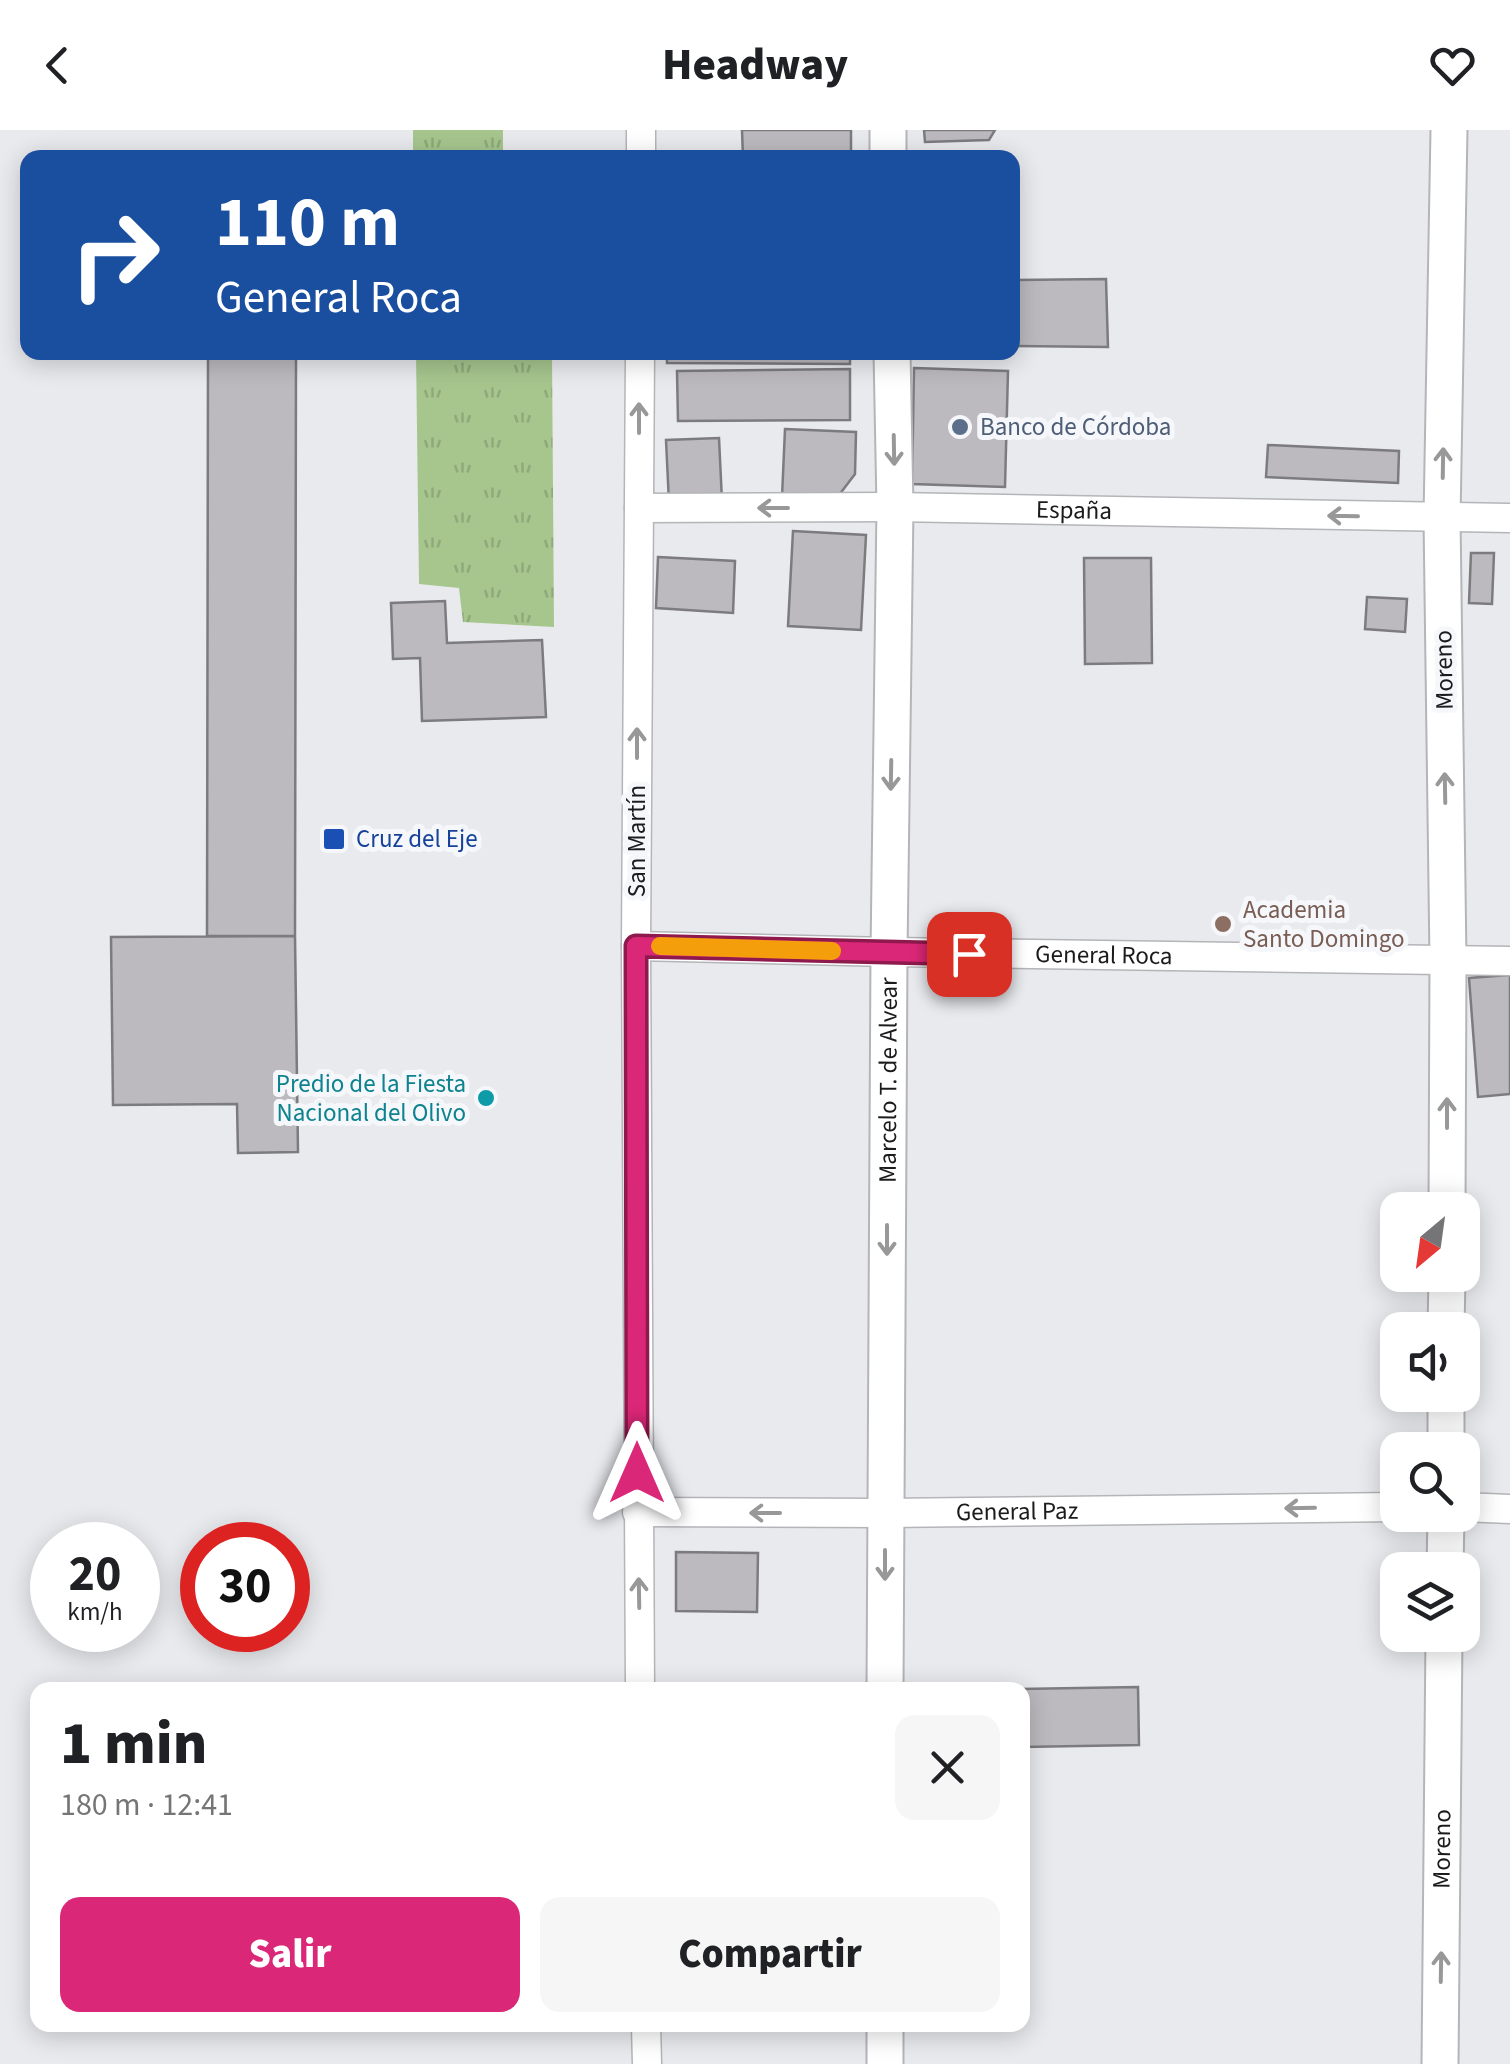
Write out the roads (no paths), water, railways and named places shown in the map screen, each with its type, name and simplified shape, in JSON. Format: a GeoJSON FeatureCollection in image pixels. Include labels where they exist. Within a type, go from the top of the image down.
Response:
{"type":"FeatureCollection","features":[{"type":"Feature","properties":{"kind":"street","name":"Moreno"},"geometry":{"type":"LineString","coordinates":[[1447,1192],[1442,518],[1450,130]]}},
{"type":"Feature","properties":{"kind":"street","name":"San Martín"},"geometry":{"type":"LineString","coordinates":[[640,360],[636,946],[640,1682]]}},
{"type":"Feature","properties":{"kind":"street","name":"Marcelo T. de Alvear"},"geometry":{"type":"LineString","coordinates":[[885,1682],[895,507],[892,360]]}},
{"type":"Feature","properties":{"kind":"street","name":"España"},"geometry":{"type":"LineString","coordinates":[[639,508],[895,507],[1510,518]]}},
{"type":"Feature","properties":{"kind":"street","name":"General Roca"},"geometry":{"type":"LineString","coordinates":[[636,946],[1510,961]]}},
{"type":"Feature","properties":{"kind":"street","name":"General Paz"},"geometry":{"type":"LineString","coordinates":[[637,1512],[1380,1507]]}},
{"type":"Feature","properties":{"kind":"street"},"geometry":{"type":"LineString","coordinates":[[1480,1508],[1510,1509]]}},
{"type":"Feature","properties":{"kind":"street","name":"Moreno"},"geometry":{"type":"LineString","coordinates":[[1440,2064],[1444,1652]]}},
{"type":"Feature","properties":{"kind":"street"},"geometry":{"type":"LineString","coordinates":[[646,2032],[647,2064]]}},
{"type":"Feature","properties":{"kind":"street"},"geometry":{"type":"LineString","coordinates":[[885,2032],[885,2064]]}},
{"type":"Feature","properties":{"kind":"place","name":"Banco de Córdoba"},"geometry":{"type":"Point","coordinates":[960,427]}},
{"type":"Feature","properties":{"kind":"place","name":"Cruz del Eje"},"geometry":{"type":"Point","coordinates":[334,839]}},
{"type":"Feature","properties":{"kind":"place","name":"Academia Santo Domingo"},"geometry":{"type":"Point","coordinates":[1223,924]}},
{"type":"Feature","properties":{"kind":"place","name":"Predio de la Fiesta Nacional del Olivo"},"geometry":{"type":"Point","coordinates":[486,1098]}}]}
